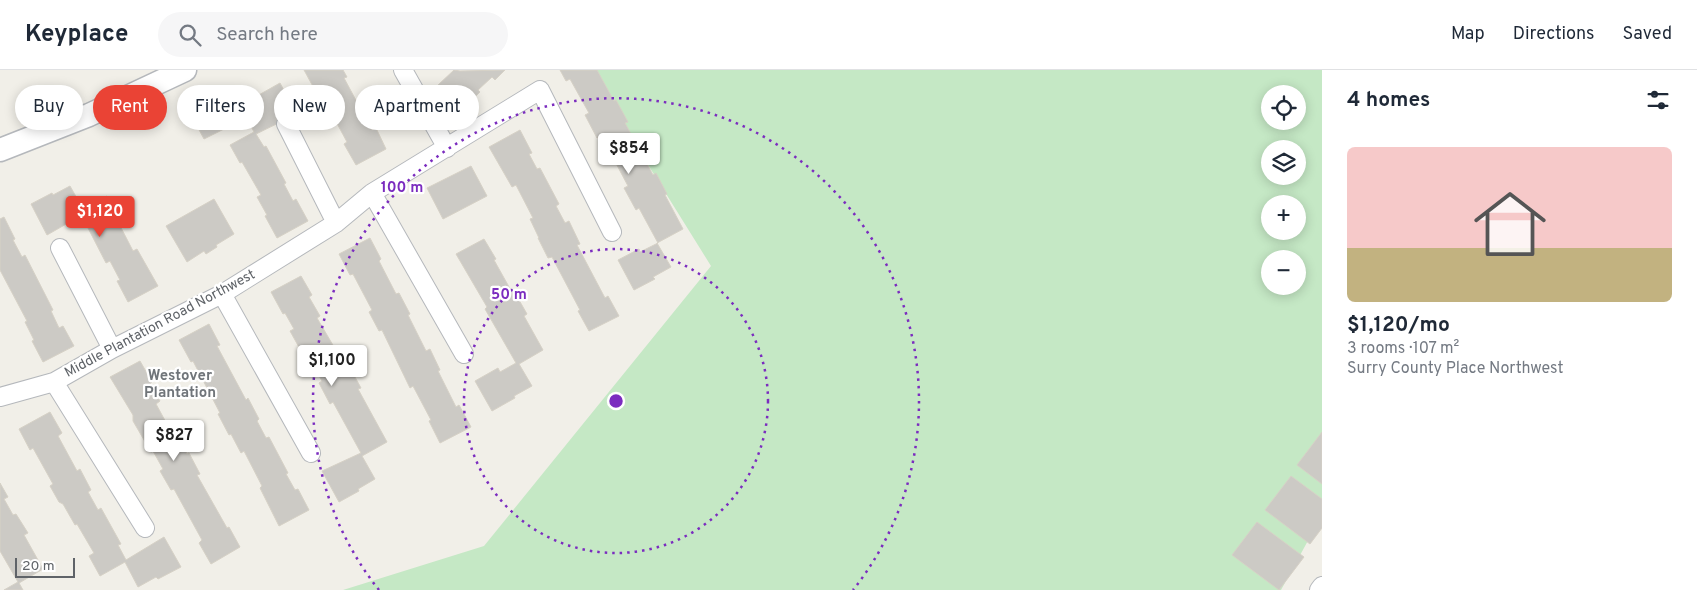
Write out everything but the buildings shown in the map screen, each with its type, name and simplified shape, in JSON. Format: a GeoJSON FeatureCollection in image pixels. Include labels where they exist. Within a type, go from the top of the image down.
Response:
{"type":"FeatureCollection","features":[{"type":"Feature","properties":{"kind":"street"},"geometry":{"type":"LineString","coordinates":[[0,150],[89,115],[185,70]]}},
{"type":"Feature","properties":{"kind":"street"},"geometry":{"type":"LineString","coordinates":[[403,70],[447,148]]}},
{"type":"Feature","properties":{"kind":"street","name":"Middle Plantation Road Northwest"},"geometry":{"type":"LineString","coordinates":[[0,397],[54,382],[112,349],[222,294],[336,223],[372,193],[540,90],[612,232]]}},
{"type":"Feature","properties":{"kind":"street"},"geometry":{"type":"LineString","coordinates":[[289,130],[336,223]]}},
{"type":"Feature","properties":{"kind":"street"},"geometry":{"type":"LineString","coordinates":[[372,193],[464,354]]}},
{"type":"Feature","properties":{"kind":"street"},"geometry":{"type":"LineString","coordinates":[[60,248],[112,349]]}},
{"type":"Feature","properties":{"kind":"street"},"geometry":{"type":"LineString","coordinates":[[222,294],[311,453]]}},
{"type":"Feature","properties":{"kind":"street"},"geometry":{"type":"LineString","coordinates":[[54,382],[145,528]]}},
{"type":"Feature","properties":{"kind":"street"},"geometry":{"type":"LineString","coordinates":[[1319,590],[1322,586]]}},
{"type":"Feature","properties":{"kind":"green space"},"geometry":{"type":"Polygon","coordinates":[[[589,70],[1322,70],[1322,515],[1281,590],[343,590],[484,546],[711,266],[589,70]]]}},
{"type":"Feature","properties":{"kind":"district","name":"Westover Plantation"},"geometry":{"type":"Point","coordinates":[180,384]}}]}
